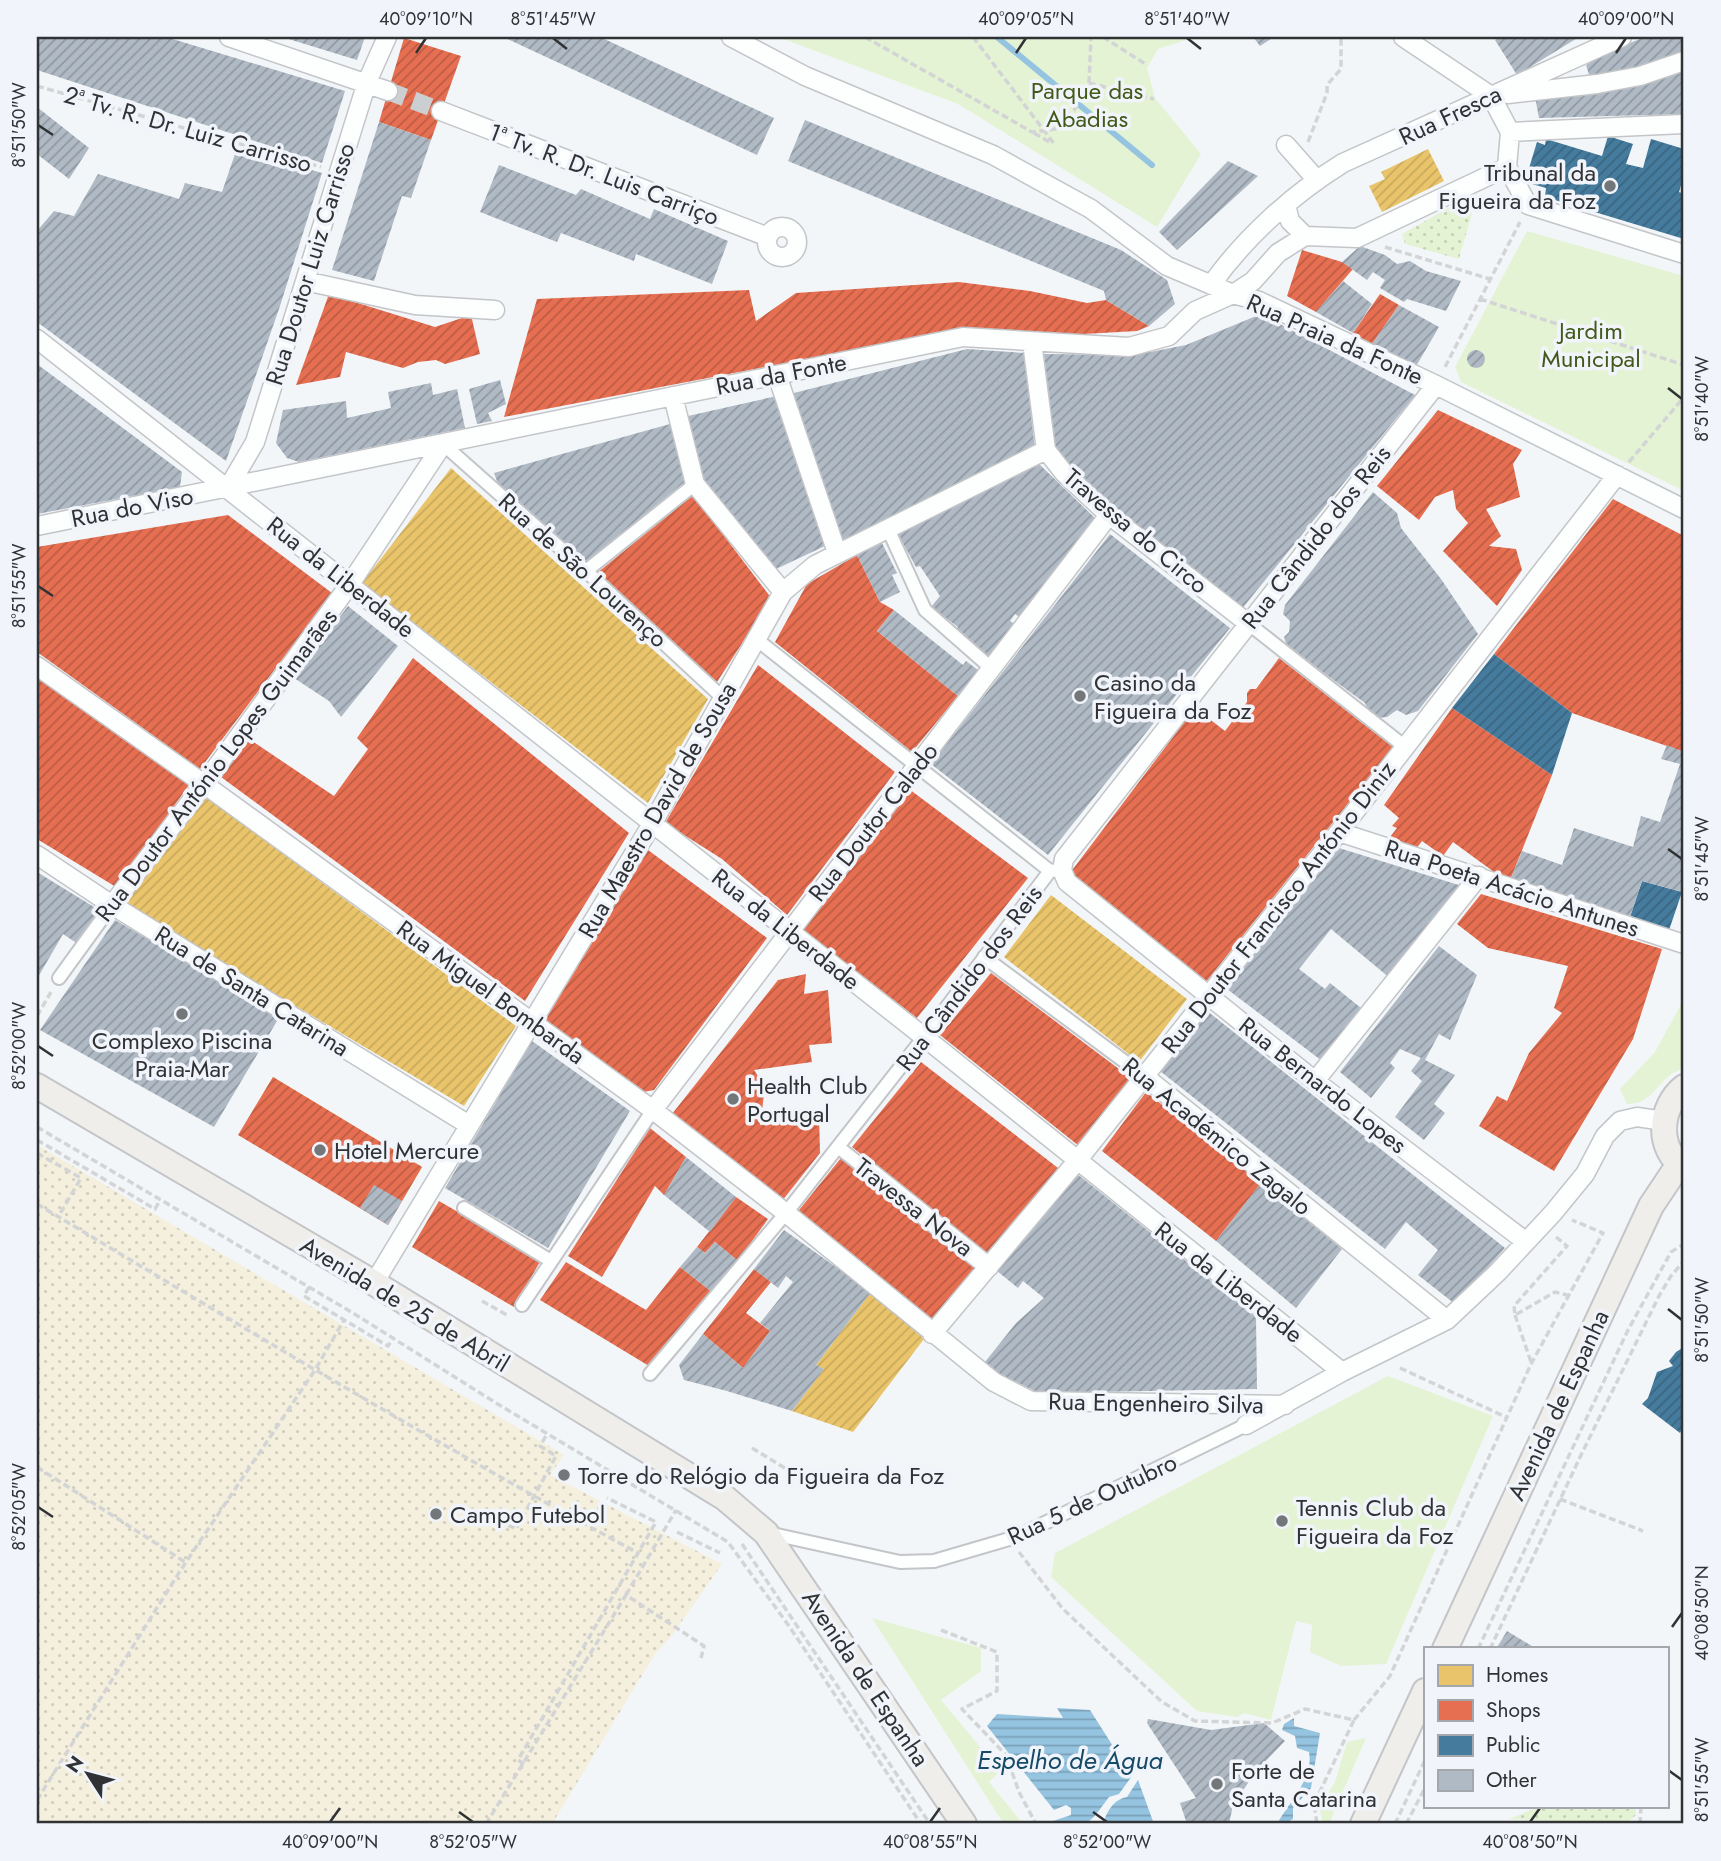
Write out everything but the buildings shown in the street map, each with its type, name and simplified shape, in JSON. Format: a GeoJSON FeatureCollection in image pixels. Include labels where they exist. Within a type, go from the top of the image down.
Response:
{"type":"FeatureCollection","features":[{"type":"Feature","properties":{"kind":"main road","name":"Avenida de 25 de Abril"},"geometry":{"type":"LineString","coordinates":[[37,1086],[374,1283],[725,1498],[766,1532]]}},
{"type":"Feature","properties":{"kind":"main road"},"geometry":{"type":"LineString","coordinates":[[1682,1166],[1667,1144],[1664,1121],[1668,1106],[1684,1087]]}},
{"type":"Feature","properties":{"kind":"main road","name":"Avenida de Espanha"},"geometry":{"type":"LineString","coordinates":[[1446,1647],[1645,1217],[1682,1166]]}},
{"type":"Feature","properties":{"kind":"main road","name":"Avenida de Espanha"},"geometry":{"type":"LineString","coordinates":[[766,1532],[964,1824]]}},
{"type":"Feature","properties":{"kind":"main road"},"geometry":{"type":"LineString","coordinates":[[1363,1824],[1424,1693]]}},
{"type":"Feature","properties":{"kind":"street"},"geometry":{"type":"LineString","coordinates":[[229,37],[388,91]]}},
{"type":"Feature","properties":{"kind":"street","name":"Rua Doutor Luiz Carrisso"},"geometry":{"type":"LineString","coordinates":[[228,488],[256,442],[367,82],[387,37]]}},
{"type":"Feature","properties":{"kind":"street","name":"Rua Praia da Fonte"},"geometry":{"type":"LineString","coordinates":[[731,37],[805,76],[993,155],[1091,209],[1167,266],[1233,294],[1259,301],[1436,385],[1684,509]]}},
{"type":"Feature","properties":{"kind":"street"},"geometry":{"type":"LineString","coordinates":[[1403,37],[1491,96],[1510,132],[1507,167],[1528,205],[1684,254]]}},
{"type":"Feature","properties":{"kind":"street","name":"Rua Fresca"},"geometry":{"type":"LineString","coordinates":[[1210,285],[1228,261],[1286,205],[1343,163],[1622,37]]}},
{"type":"Feature","properties":{"kind":"street"},"geometry":{"type":"LineString","coordinates":[[1491,96],[1597,84],[1640,76],[1684,61]]}},
{"type":"Feature","properties":{"kind":"street","name":"1ª Tv. R. Dr. Luis Carriço"},"geometry":{"type":"LineString","coordinates":[[441,111],[768,237]]}},
{"type":"Feature","properties":{"kind":"street"},"geometry":{"type":"LineString","coordinates":[[1510,132],[1684,124]]}},
{"type":"Feature","properties":{"kind":"street"},"geometry":{"type":"LineString","coordinates":[[1286,145],[1317,180]]}},
{"type":"Feature","properties":{"kind":"street"},"geometry":{"type":"LineString","coordinates":[[1286,205],[1290,221],[1305,236],[1357,238],[1507,167]]}},
{"type":"Feature","properties":{"kind":"street","name":"Rua da Fonte"},"geometry":{"type":"LineString","coordinates":[[228,488],[963,337],[1129,346],[1169,336],[1195,311],[1233,294],[1253,281],[1278,253],[1305,236]]}},
{"type":"Feature","properties":{"kind":"street"},"geometry":{"type":"LineString","coordinates":[[305,281],[415,305],[495,310]]}},
{"type":"Feature","properties":{"kind":"street","name":"Rua da Liberdade"},"geometry":{"type":"LineString","coordinates":[[37,339],[924,1037],[1342,1372]]}},
{"type":"Feature","properties":{"kind":"street","name":"Travessa do Circo"},"geometry":{"type":"LineString","coordinates":[[1031,342],[1046,450],[1064,472],[1109,515],[1249,624]]}},
{"type":"Feature","properties":{"kind":"street"},"geometry":{"type":"LineString","coordinates":[[777,375],[837,554]]}},
{"type":"Feature","properties":{"kind":"street","name":"Rua Cândido dos Reis"},"geometry":{"type":"LineString","coordinates":[[650,1374],[786,1213],[984,957],[1056,871],[1436,385]]}},
{"type":"Feature","properties":{"kind":"street"},"geometry":{"type":"LineString","coordinates":[[673,396],[695,484],[783,592]]}},
{"type":"Feature","properties":{"kind":"street","name":"Rua de São Lourenço"},"geometry":{"type":"LineString","coordinates":[[443,443],[723,698]]}},
{"type":"Feature","properties":{"kind":"street","name":"Rua Doutor António Lopes Guimarães"},"geometry":{"type":"LineString","coordinates":[[59,978],[350,584],[443,443]]}},
{"type":"Feature","properties":{"kind":"street","name":"Rua Maestro David de Sousa"},"geometry":{"type":"LineString","coordinates":[[374,1283],[652,824],[783,592],[815,565],[1046,450]]}},
{"type":"Feature","properties":{"kind":"street","name":"Rua Doutor Francisco António Diniz"},"geometry":{"type":"LineString","coordinates":[[932,1334],[1077,1161],[1339,832],[1617,475]]}},
{"type":"Feature","properties":{"kind":"street"},"geometry":{"type":"LineString","coordinates":[[586,571],[695,484]]}},
{"type":"Feature","properties":{"kind":"street","name":"Rua do Viso"},"geometry":{"type":"LineString","coordinates":[[37,526],[228,488]]}},
{"type":"Feature","properties":{"kind":"street","name":"Rua Doutor Calado"},"geometry":{"type":"LineString","coordinates":[[522,1305],[653,1110],[1109,515]]}},
{"type":"Feature","properties":{"kind":"street"},"geometry":{"type":"LineString","coordinates":[[888,529],[925,610],[991,668]]}},
{"type":"Feature","properties":{"kind":"street"},"geometry":{"type":"LineString","coordinates":[[1249,624],[1404,746]]}},
{"type":"Feature","properties":{"kind":"street","name":"Rua Bernardo Lopes"},"geometry":{"type":"LineString","coordinates":[[756,639],[1056,871],[1067,883],[1315,1080],[1525,1241]]}},
{"type":"Feature","properties":{"kind":"street","name":"Rua Miguel Bombarda"},"geometry":{"type":"LineString","coordinates":[[37,666],[653,1110],[786,1213],[932,1334]]}},
{"type":"Feature","properties":{"kind":"street","name":"Rua Poeta Acácio Antunes"},"geometry":{"type":"LineString","coordinates":[[1339,832],[1684,944]]}},
{"type":"Feature","properties":{"kind":"street","name":"Rua de Santa Catarina"},"geometry":{"type":"LineString","coordinates":[[37,855],[112,905],[469,1125]]}},
{"type":"Feature","properties":{"kind":"street"},"geometry":{"type":"LineString","coordinates":[[1315,1080],[1479,876]]}},
{"type":"Feature","properties":{"kind":"street","name":"Rua Académico Zagalo"},"geometry":{"type":"LineString","coordinates":[[984,957],[1144,1076],[1447,1320]]}},
{"type":"Feature","properties":{"kind":"street","name":"Rua Engenheiro Silva"},"geometry":{"type":"LineString","coordinates":[[932,1334],[994,1382],[1031,1401],[1285,1405],[1342,1372],[1447,1320],[1498,1272],[1547,1218],[1585,1174],[1605,1136],[1620,1121],[1637,1117],[1664,1121]]}},
{"type":"Feature","properties":{"kind":"street","name":"Travessa Nova"},"geometry":{"type":"LineString","coordinates":[[838,1147],[989,1267]]}},
{"type":"Feature","properties":{"kind":"street"},"geometry":{"type":"LineString","coordinates":[[464,1208],[551,1261]]}},
{"type":"Feature","properties":{"kind":"street","name":"Rua 5 de Outubro"},"geometry":{"type":"LineString","coordinates":[[766,1532],[900,1562],[934,1561],[1010,1539],[1285,1405]]}},
{"type":"Feature","properties":{"kind":"path"},"geometry":{"type":"LineString","coordinates":[[865,37],[1055,145],[973,37]]}},
{"type":"Feature","properties":{"kind":"path"},"geometry":{"type":"LineString","coordinates":[[1032,132],[1055,129],[1076,109],[1089,83],[1091,37]]}},
{"type":"Feature","properties":{"kind":"path"},"geometry":{"type":"LineString","coordinates":[[1102,37],[1147,65]]}},
{"type":"Feature","properties":{"kind":"path"},"geometry":{"type":"LineString","coordinates":[[1299,159],[1313,132],[1327,93],[1327,85],[1341,69],[1341,37]]}},
{"type":"Feature","properties":{"kind":"path"},"geometry":{"type":"LineString","coordinates":[[1089,83],[1154,99]]}},
{"type":"Feature","properties":{"kind":"path","name":"2ª Tv. R. Dr. Luiz Carrisso"},"geometry":{"type":"LineString","coordinates":[[37,86],[339,172]]}},
{"type":"Feature","properties":{"kind":"path"},"geometry":{"type":"LineString","coordinates":[[1436,385],[1528,205]]}},
{"type":"Feature","properties":{"kind":"path"},"geometry":{"type":"LineString","coordinates":[[1357,238],[1490,279]]}},
{"type":"Feature","properties":{"kind":"path"},"geometry":{"type":"LineString","coordinates":[[1480,299],[1684,365]]}},
{"type":"Feature","properties":{"kind":"path"},"geometry":{"type":"LineString","coordinates":[[1617,475],[1684,397]]}},
{"type":"Feature","properties":{"kind":"path"},"geometry":{"type":"LineString","coordinates":[[37,1016],[59,978]]}},
{"type":"Feature","properties":{"kind":"path"},"geometry":{"type":"LineString","coordinates":[[37,1127],[309,1287],[728,1542],[797,1637],[921,1824]]}},
{"type":"Feature","properties":{"kind":"path"},"geometry":{"type":"LineString","coordinates":[[37,1140],[155,1209],[160,1200]]}},
{"type":"Feature","properties":{"kind":"path"},"geometry":{"type":"LineString","coordinates":[[37,1153],[81,1178],[58,1217]]}},
{"type":"Feature","properties":{"kind":"path"},"geometry":{"type":"LineString","coordinates":[[37,1204],[534,1497],[638,1552]]}},
{"type":"Feature","properties":{"kind":"path"},"geometry":{"type":"LineString","coordinates":[[1317,1824],[1314,1804],[1354,1720],[1390,1676],[1531,1364],[1603,1233],[1547,1218]]}},
{"type":"Feature","properties":{"kind":"path"},"geometry":{"type":"LineString","coordinates":[[1531,1364],[1514,1306],[1567,1246],[1547,1218]]}},
{"type":"Feature","properties":{"kind":"path"},"geometry":{"type":"LineString","coordinates":[[1479,1647],[1628,1330],[1671,1252],[1684,1244]]}},
{"type":"Feature","properties":{"kind":"path"},"geometry":{"type":"LineString","coordinates":[[1491,1647],[1660,1296],[1671,1276],[1684,1261]]}},
{"type":"Feature","properties":{"kind":"path"},"geometry":{"type":"LineString","coordinates":[[309,1287],[304,1296],[388,1346],[393,1338]]}},
{"type":"Feature","properties":{"kind":"path"},"geometry":{"type":"LineString","coordinates":[[1515,1315],[1555,1292],[1567,1295]]}},
{"type":"Feature","properties":{"kind":"path"},"geometry":{"type":"LineString","coordinates":[[482,1301],[507,1315]]}},
{"type":"Feature","properties":{"kind":"path"},"geometry":{"type":"LineString","coordinates":[[37,1800],[186,1563],[315,1370],[344,1320]]}},
{"type":"Feature","properties":{"kind":"path"},"geometry":{"type":"LineString","coordinates":[[1400,1368],[1508,1418]]}},
{"type":"Feature","properties":{"kind":"path"},"geometry":{"type":"LineString","coordinates":[[508,1525],[516,1529],[556,1456],[540,1446],[547,1433]]}},
{"type":"Feature","properties":{"kind":"path"},"geometry":{"type":"LineString","coordinates":[[752,1448],[793,1473]]}},
{"type":"Feature","properties":{"kind":"path"},"geometry":{"type":"LineString","coordinates":[[37,1467],[186,1563]]}},
{"type":"Feature","properties":{"kind":"path"},"geometry":{"type":"LineString","coordinates":[[524,1764],[518,1760],[656,1522],[607,1498]]}},
{"type":"Feature","properties":{"kind":"path"},"geometry":{"type":"LineString","coordinates":[[1560,1499],[1643,1531]]}},
{"type":"Feature","properties":{"kind":"path"},"geometry":{"type":"LineString","coordinates":[[486,1824],[676,1510]]}},
{"type":"Feature","properties":{"kind":"path"},"geometry":{"type":"LineString","coordinates":[[677,1532],[720,1553]]}},
{"type":"Feature","properties":{"kind":"path"},"geometry":{"type":"LineString","coordinates":[[1010,1539],[1063,1609],[1162,1702],[1195,1721],[1272,1723],[1305,1709],[1354,1720]]}},
{"type":"Feature","properties":{"kind":"path"},"geometry":{"type":"LineString","coordinates":[[741,1542],[930,1824]]}},
{"type":"Feature","properties":{"kind":"path"},"geometry":{"type":"LineString","coordinates":[[626,1595],[704,1646],[701,1658]]}},
{"type":"Feature","properties":{"kind":"path"},"geometry":{"type":"LineString","coordinates":[[941,1630],[998,1652],[997,1691],[962,1709],[1006,1755],[1036,1824]]}},
{"type":"Feature","properties":{"kind":"path"},"geometry":{"type":"LineString","coordinates":[[1395,1824],[1424,1762]]}},
{"type":"Feature","properties":{"kind":"path"},"geometry":{"type":"LineString","coordinates":[[1406,1824],[1424,1790]]}},
{"type":"Feature","properties":{"kind":"green space","name":"Parque das Abadias"},"geometry":{"type":"Polygon","coordinates":[[[778,37],[1195,37],[1158,49],[1147,68],[1155,98],[1201,154],[1157,227],[958,104],[778,37]]]}},
{"type":"Feature","properties":{"kind":"green space"},"geometry":{"type":"Polygon","coordinates":[[[1470,200],[1472,213],[1459,259],[1405,244],[1402,234],[1461,201],[1470,200]]]}},
{"type":"Feature","properties":{"kind":"green space","name":"Jardim Municipal"},"geometry":{"type":"Polygon","coordinates":[[[1527,231],[1684,276],[1684,491],[1461,382],[1455,367],[1527,231]]]}},
{"type":"Feature","properties":{"kind":"green space"},"geometry":{"type":"Polygon","coordinates":[[[1684,999],[1684,1068],[1671,1075],[1646,1099],[1627,1104],[1620,1089],[1655,1052],[1684,999]]]}},
{"type":"Feature","properties":{"kind":"green space","name":"Tennis Club da Figueira da Foz"},"geometry":{"type":"Polygon","coordinates":[[[1388,1376],[1493,1416],[1386,1664],[1341,1666],[1310,1652],[1312,1625],[1296,1621],[1271,1720],[1244,1713],[1237,1717],[1197,1711],[1051,1577],[1055,1553],[1388,1376]]]}},
{"type":"Feature","properties":{"kind":"green space"},"geometry":{"type":"Polygon","coordinates":[[[872,1618],[981,1648],[981,1671],[941,1700],[1000,1771],[989,1782],[1023,1824],[1004,1824],[872,1618]]]}},
{"type":"Feature","properties":{"kind":"green space"},"geometry":{"type":"Polygon","coordinates":[[[1366,1738],[1329,1824],[1323,1824],[1319,1807],[1335,1782],[1347,1742],[1366,1738]]]}},
{"type":"Feature","properties":{"kind":"green space"},"geometry":{"type":"Polygon","coordinates":[[[1536,1808],[1636,1808],[1636,1815],[1621,1824],[1509,1819],[1536,1808]]]}},
{"type":"Feature","properties":{"kind":"sand"},"geometry":{"type":"Polygon","coordinates":[[[37,1145],[564,1455],[550,1475],[722,1564],[670,1638],[655,1654],[552,1824],[37,1824],[37,1145]]]}},
{"type":"Feature","properties":{"kind":"water","name":"Espelho de Água"},"geometry":{"type":"Polygon","coordinates":[[[1057,1708],[1090,1710],[1132,1776],[1119,1794],[1109,1797],[1087,1822],[1053,1821],[1071,1815],[1071,1808],[1066,1805],[1054,1810],[987,1726],[997,1714],[1063,1718],[1057,1708]]]}},
{"type":"Feature","properties":{"kind":"water"},"geometry":{"type":"Polygon","coordinates":[[[1294,1718],[1294,1726],[1320,1733],[1311,1788],[1293,1808],[1293,1819],[1285,1824],[1277,1824],[1299,1790],[1310,1762],[1309,1752],[1297,1748],[1295,1736],[1282,1730],[1284,1724],[1294,1718]]]}},
{"type":"Feature","properties":{"kind":"water","name":"Espelho de Água"},"geometry":{"type":"Polygon","coordinates":[[[1138,1780],[1154,1824],[1098,1824],[1104,1821],[1116,1802],[1127,1797],[1138,1780]]]}},
{"type":"Feature","properties":{"kind":"waterway"},"geometry":{"type":"LineString","coordinates":[[997,37],[1152,165]]}},
{"type":"Feature","properties":{"kind":"tunnel"},"geometry":{"type":"LineString","coordinates":[[388,91],[441,111]]}},
{"type":"Feature","properties":{"kind":"place","name":"Tribunal da Figueira da Foz"},"geometry":{"type":"Point","coordinates":[1610,186]}},
{"type":"Feature","properties":{"kind":"place","name":"Casino da Figueira da Foz"},"geometry":{"type":"Point","coordinates":[1080,696]}},
{"type":"Feature","properties":{"kind":"place","name":"Complexo Piscina Praia-Mar"},"geometry":{"type":"Point","coordinates":[182,1014]}},
{"type":"Feature","properties":{"kind":"place","name":"Health Club Portugal"},"geometry":{"type":"Point","coordinates":[733,1099]}},
{"type":"Feature","properties":{"kind":"place","name":"Hotel Mercure"},"geometry":{"type":"Point","coordinates":[320,1150]}},
{"type":"Feature","properties":{"kind":"place","name":"Torre do Relógio da Figueira da Foz"},"geometry":{"type":"Point","coordinates":[564,1475]}},
{"type":"Feature","properties":{"kind":"place","name":"Campo Futebol"},"geometry":{"type":"Point","coordinates":[436,1514]}},
{"type":"Feature","properties":{"kind":"place","name":"Tennis Club da Figueira da Foz"},"geometry":{"type":"Point","coordinates":[1282,1521]}},
{"type":"Feature","properties":{"kind":"place","name":"Forte de Santa Catarina"},"geometry":{"type":"Point","coordinates":[1217,1784]}}]}
